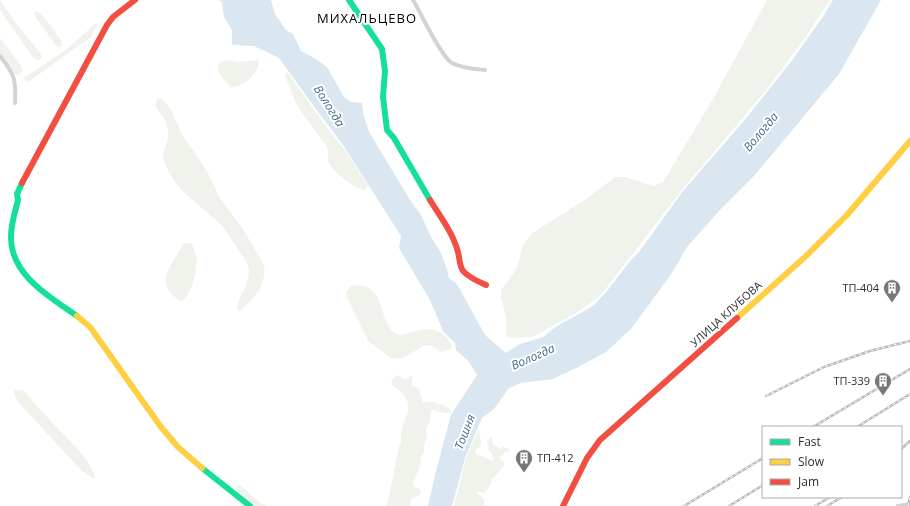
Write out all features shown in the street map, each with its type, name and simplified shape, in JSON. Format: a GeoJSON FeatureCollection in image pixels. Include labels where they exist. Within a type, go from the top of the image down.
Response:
{"type":"FeatureCollection","features":[{"type":"Feature","properties":{"kind":"street"},"geometry":{"type":"LineString","coordinates":[[136,0],[113,17],[107,25],[22,182],[18,194],[11,233],[12,248],[18,264],[27,278],[90,327],[161,427],[178,447],[194,462],[250,506]]}},
{"type":"Feature","properties":{"kind":"street"},"geometry":{"type":"LineString","coordinates":[[349,0],[382,49],[385,71],[383,97],[387,130],[394,138],[456,244],[460,258],[460,265],[464,272],[475,280],[486,285]]}},
{"type":"Feature","properties":{"kind":"street"},"geometry":{"type":"LineString","coordinates":[[413,0],[443,54],[450,62],[458,66],[485,70]]}},
{"type":"Feature","properties":{"kind":"street"},"geometry":{"type":"LineString","coordinates":[[0,56],[15,78],[15,103]]}},
{"type":"Feature","properties":{"kind":"street","name":"УЛИЦА КЛУБОВА"},"geometry":{"type":"LineString","coordinates":[[563,506],[587,458],[600,440],[821,241],[856,205],[910,141]]}},
{"type":"Feature","properties":{"kind":"street"},"geometry":{"type":"LineString","coordinates":[[898,506],[910,504]]}},
{"type":"Feature","properties":{"kind":"shaded area"},"geometry":{"type":"Polygon","coordinates":[[[0,0],[18,26],[41,54],[42,57],[40,60],[34,59],[0,10],[0,0]]]}},
{"type":"Feature","properties":{"kind":"shaded area"},"geometry":{"type":"Polygon","coordinates":[[[767,0],[830,0],[803,41],[768,88],[682,190],[601,295],[575,314],[532,337],[508,337],[506,335],[506,317],[501,297],[501,290],[517,268],[523,245],[531,234],[586,199],[615,177],[625,177],[654,186],[663,182],[713,99],[767,0]]]}},
{"type":"Feature","properties":{"kind":"shaded area"},"geometry":{"type":"Polygon","coordinates":[[[37,11],[58,35],[62,43],[61,47],[58,47],[55,44],[36,18],[34,12],[37,11]]]}},
{"type":"Feature","properties":{"kind":"shaded area"},"geometry":{"type":"Polygon","coordinates":[[[95,24],[97,25],[91,37],[31,80],[25,80],[24,78],[67,49],[95,24]]]}},
{"type":"Feature","properties":{"kind":"shaded area"},"geometry":{"type":"Polygon","coordinates":[[[0,38],[22,67],[23,71],[18,75],[15,74],[0,54],[0,38]]]}},
{"type":"Feature","properties":{"kind":"shaded area"},"geometry":{"type":"Polygon","coordinates":[[[227,60],[238,62],[258,60],[259,63],[249,80],[236,87],[231,87],[221,76],[218,69],[218,65],[221,62],[227,60]]]}},
{"type":"Feature","properties":{"kind":"shaded area"},"geometry":{"type":"Polygon","coordinates":[[[287,72],[348,154],[368,186],[365,190],[360,189],[350,183],[329,163],[326,146],[297,105],[285,76],[287,72]]]}},
{"type":"Feature","properties":{"kind":"shaded area"},"geometry":{"type":"Polygon","coordinates":[[[161,98],[170,108],[183,136],[207,171],[220,198],[243,229],[264,265],[263,279],[258,291],[240,311],[237,309],[239,300],[248,281],[248,266],[222,226],[194,202],[176,184],[171,176],[164,162],[163,156],[168,140],[167,127],[163,117],[155,106],[157,99],[161,98]]]}},
{"type":"Feature","properties":{"kind":"shaded area"},"geometry":{"type":"Polygon","coordinates":[[[184,243],[191,243],[196,256],[197,264],[194,280],[188,294],[184,300],[181,301],[172,295],[166,281],[170,266],[184,243]]]}},
{"type":"Feature","properties":{"kind":"shaded area"},"geometry":{"type":"Polygon","coordinates":[[[361,285],[369,288],[375,293],[386,321],[395,333],[400,335],[420,330],[436,330],[444,335],[452,345],[451,349],[441,352],[432,346],[425,345],[401,359],[391,358],[368,341],[346,295],[346,292],[351,286],[361,285]]]}},
{"type":"Feature","properties":{"kind":"shaded area"},"geometry":{"type":"Polygon","coordinates":[[[397,375],[404,379],[409,378],[411,375],[412,376],[412,386],[419,389],[423,402],[446,406],[452,411],[451,413],[444,413],[433,410],[431,411],[430,422],[426,429],[427,436],[424,446],[424,453],[420,458],[421,465],[413,482],[415,487],[419,488],[421,494],[411,499],[410,506],[387,506],[399,446],[401,445],[403,424],[409,410],[406,398],[391,381],[397,375]]]}},
{"type":"Feature","properties":{"kind":"shaded area"},"geometry":{"type":"Polygon","coordinates":[[[15,390],[22,390],[25,392],[77,448],[90,464],[94,472],[95,479],[81,470],[19,403],[14,394],[15,390]]]}},
{"type":"Feature","properties":{"kind":"shaded area"},"geometry":{"type":"Polygon","coordinates":[[[479,429],[481,442],[480,447],[475,450],[476,454],[493,461],[492,454],[488,449],[489,447],[487,441],[491,437],[493,444],[500,449],[503,447],[509,449],[509,452],[505,452],[500,458],[505,464],[491,480],[492,482],[485,493],[476,491],[484,499],[484,506],[454,506],[466,458],[479,429]]]}},
{"type":"Feature","properties":{"kind":"shaded area"},"geometry":{"type":"Polygon","coordinates":[[[240,485],[260,503],[267,506],[255,506],[237,492],[235,487],[240,485]]]}},
{"type":"Feature","properties":{"kind":"water"},"geometry":{"type":"Polygon","coordinates":[[[219,0],[271,0],[275,14],[286,30],[293,34],[301,51],[327,67],[344,97],[351,102],[362,103],[363,113],[369,132],[410,200],[421,215],[431,237],[441,253],[449,278],[457,284],[485,335],[506,353],[520,344],[543,337],[557,326],[593,306],[607,291],[630,261],[639,252],[683,191],[743,122],[790,63],[833,0],[881,0],[839,74],[754,176],[720,210],[687,247],[672,273],[631,329],[606,352],[578,367],[553,379],[521,383],[509,388],[494,409],[482,418],[465,458],[452,506],[428,506],[451,415],[477,375],[469,362],[456,350],[455,343],[443,331],[430,300],[399,248],[401,236],[343,145],[279,58],[254,46],[232,45],[232,30],[224,17],[222,2],[219,0]]]}},
{"type":"Feature","properties":{"kind":"railway"},"geometry":{"type":"LineString","coordinates":[[766,396],[824,367],[870,351],[910,341]]}},
{"type":"Feature","properties":{"kind":"railway"},"geometry":{"type":"LineString","coordinates":[[815,426],[910,369]]}},
{"type":"Feature","properties":{"kind":"railway"},"geometry":{"type":"LineString","coordinates":[[859,426],[910,394]]}},
{"type":"Feature","properties":{"kind":"railway"},"geometry":{"type":"LineString","coordinates":[[902,448],[910,441]]}},
{"type":"Feature","properties":{"kind":"railway"},"geometry":{"type":"LineString","coordinates":[[684,506],[762,459]]}},
{"type":"Feature","properties":{"kind":"railway"},"geometry":{"type":"LineString","coordinates":[[729,506],[762,486]]}},
{"type":"Feature","properties":{"kind":"railway"},"geometry":{"type":"LineString","coordinates":[[908,506],[910,497]]}},
{"type":"Feature","properties":{"kind":"railway"},"geometry":{"type":"LineString","coordinates":[[815,506],[828,498]]}},
{"type":"Feature","properties":{"kind":"railway"},"geometry":{"type":"LineString","coordinates":[[827,506],[840,498]]}},
{"type":"Feature","properties":{"kind":"traffic: fast"},"geometry":{"type":"LineString","coordinates":[[349,0],[382,49],[385,71],[383,97],[387,130],[394,138],[430,200]]}},
{"type":"Feature","properties":{"kind":"traffic: fast"},"geometry":{"type":"LineString","coordinates":[[22,183],[17,194],[18,200],[13,218],[11,232],[12,250],[24,273],[34,284],[44,293],[77,316]]}},
{"type":"Feature","properties":{"kind":"traffic: fast"},"geometry":{"type":"LineString","coordinates":[[202,468],[250,506]]}},
{"type":"Feature","properties":{"kind":"traffic: slow"},"geometry":{"type":"LineString","coordinates":[[737,318],[805,257],[847,215],[910,141]]}},
{"type":"Feature","properties":{"kind":"traffic: slow"},"geometry":{"type":"LineString","coordinates":[[77,316],[90,327],[161,427],[178,447],[202,468]]}},
{"type":"Feature","properties":{"kind":"traffic: jam"},"geometry":{"type":"LineString","coordinates":[[22,183],[107,25],[113,17],[135,0]]}},
{"type":"Feature","properties":{"kind":"traffic: jam"},"geometry":{"type":"LineString","coordinates":[[430,200],[453,238],[462,270],[472,278],[486,285]]}},
{"type":"Feature","properties":{"kind":"traffic: jam"},"geometry":{"type":"LineString","coordinates":[[563,506],[587,458],[600,440],[737,318]]}},
{"type":"Feature","properties":{"kind":"place","name":"ТП-404"},"geometry":{"type":"Point","coordinates":[892,303]}},
{"type":"Feature","properties":{"kind":"place","name":"ТП-339"},"geometry":{"type":"Point","coordinates":[883,396]}},
{"type":"Feature","properties":{"kind":"place","name":"ТП-412"},"geometry":{"type":"Point","coordinates":[524,473]}},
{"type":"Feature","properties":{"kind":"district","name":"МИХАЛЬЦЕВО"},"geometry":{"type":"Point","coordinates":[367,18]}},
{"type":"Feature","properties":{"kind":"water label","name":"Вологда"},"geometry":{"type":"Point","coordinates":[329,106]}},
{"type":"Feature","properties":{"kind":"water label","name":"Вологда"},"geometry":{"type":"Point","coordinates":[761,132]}},
{"type":"Feature","properties":{"kind":"water label","name":"Вологда"},"geometry":{"type":"Point","coordinates":[533,357]}},
{"type":"Feature","properties":{"kind":"water label","name":"Тошня"},"geometry":{"type":"Point","coordinates":[465,432]}}]}
